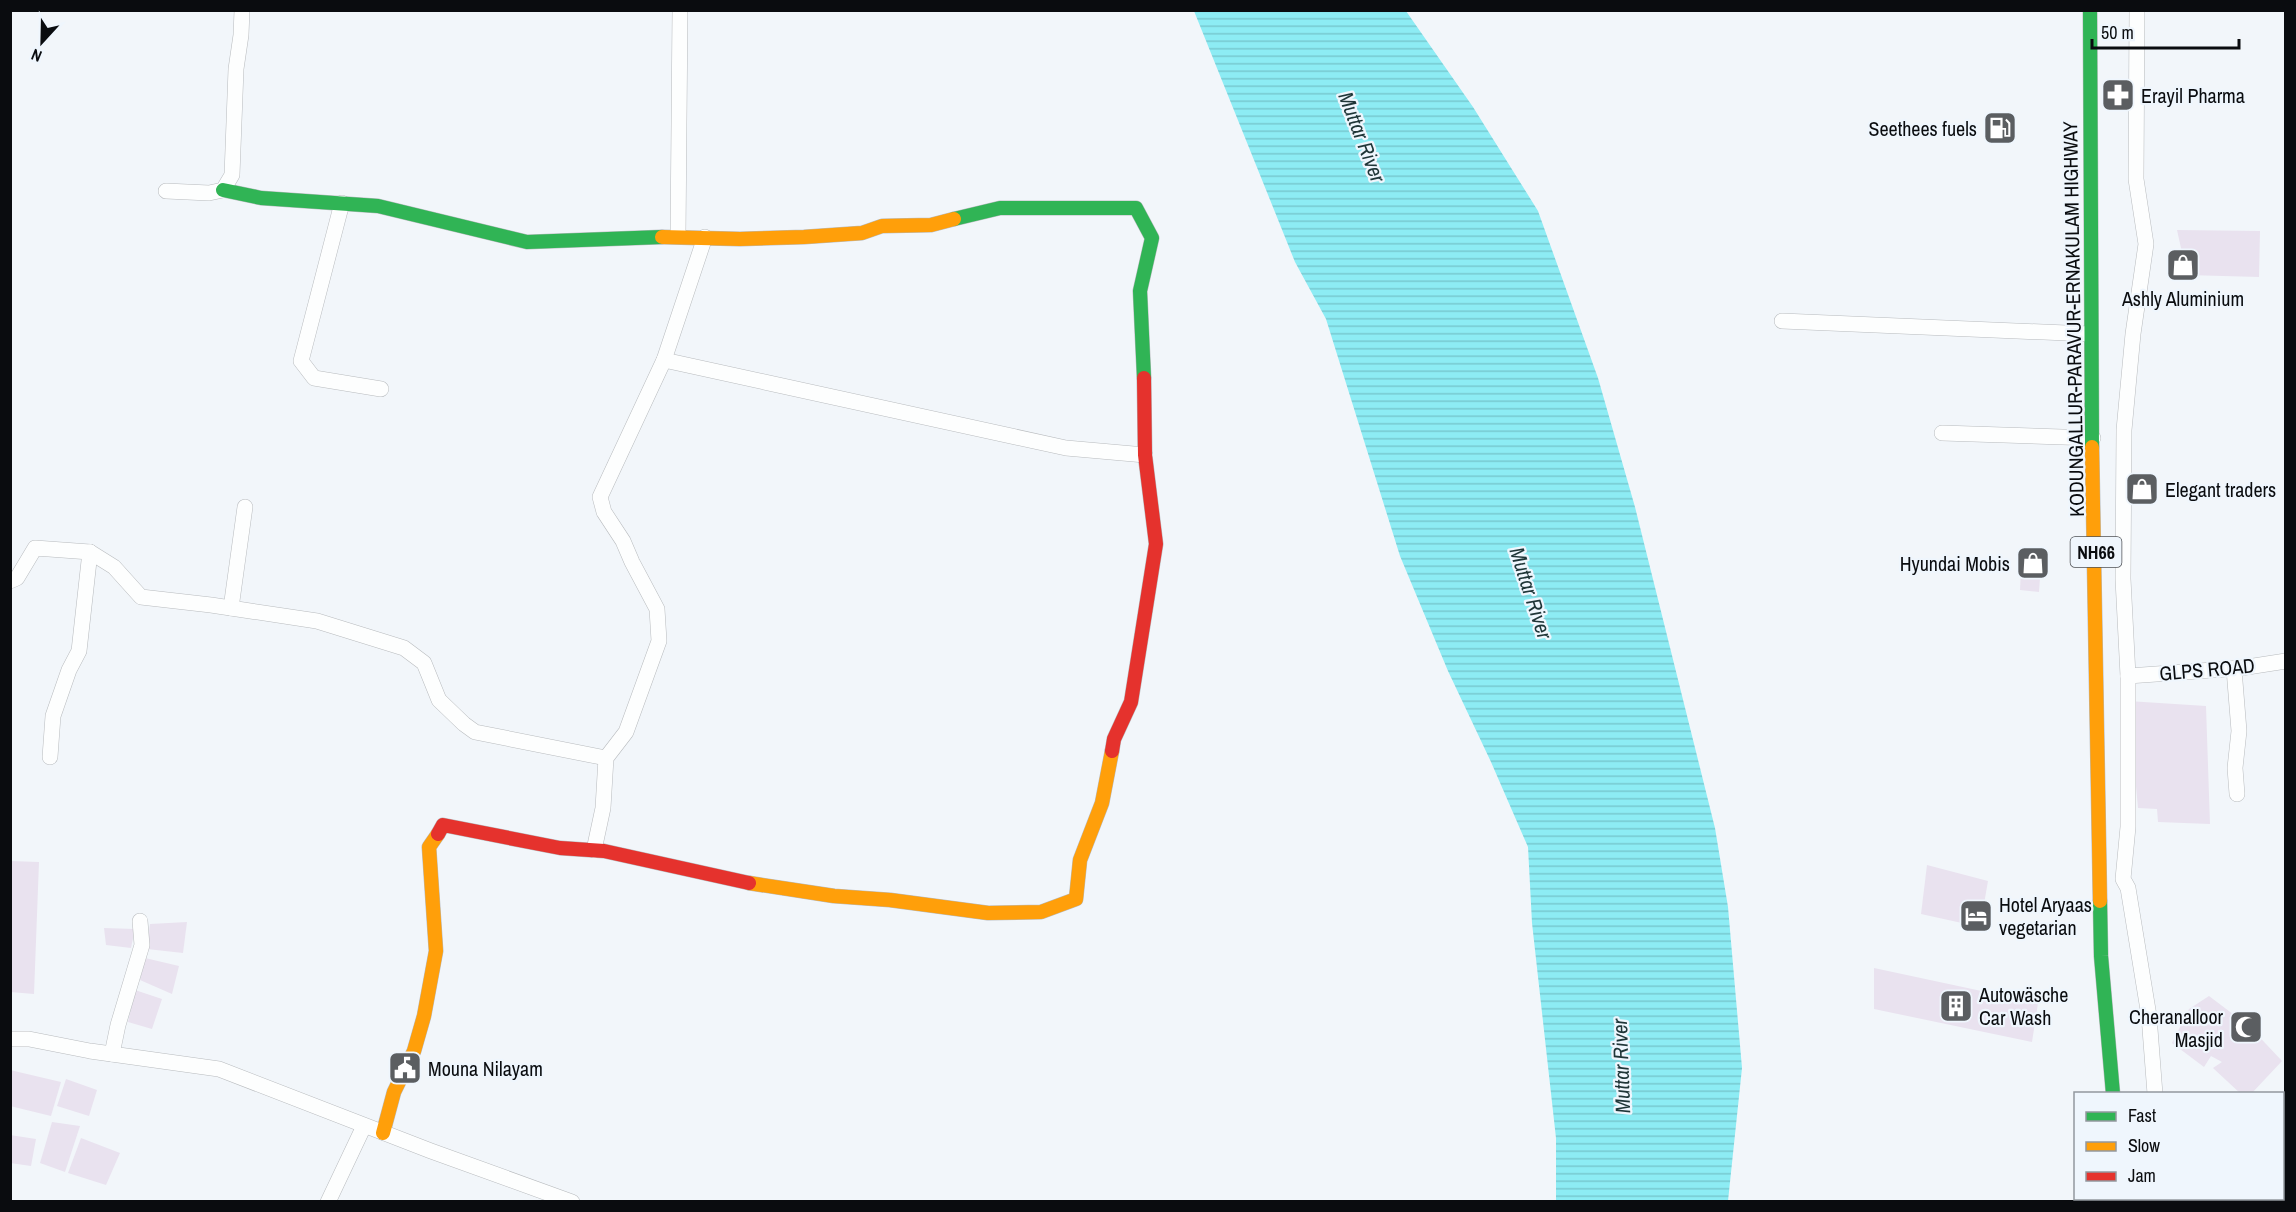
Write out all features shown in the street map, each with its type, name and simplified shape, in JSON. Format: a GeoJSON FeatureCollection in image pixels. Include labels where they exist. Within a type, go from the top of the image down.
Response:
{"type":"FeatureCollection","features":[{"type":"Feature","properties":{"kind":"main road","name":"KODUNGALLUR-PARAVUR-ERNAKULAM HIGHWAY"},"geometry":{"type":"LineString","coordinates":[[2090,10],[2090,334],[2101,956],[2113,1092]]}},
{"type":"Feature","properties":{"kind":"main road"},"geometry":{"type":"LineString","coordinates":[[223,190],[261,198],[378,206],[528,242],[678,236],[804,237],[862,233],[882,226],[931,225],[999,208],[1136,207],[1152,238],[1140,291],[1145,454],[1156,544],[1131,702],[1114,739],[1102,803],[1080,860],[1076,899],[1041,912],[988,913],[890,900],[834,896],[766,887],[594,850],[560,848],[443,825],[429,847],[436,951],[424,1016],[414,1051],[394,1092],[383,1133]]}},
{"type":"Feature","properties":{"kind":"street"},"geometry":{"type":"LineString","coordinates":[[166,191],[209,193],[223,190],[232,176],[236,69],[242,10]]}},
{"type":"Feature","properties":{"kind":"street"},"geometry":{"type":"LineString","coordinates":[[678,236],[680,10]]}},
{"type":"Feature","properties":{"kind":"street"},"geometry":{"type":"LineString","coordinates":[[2137,10],[2136,179],[2146,244],[2133,334],[2124,430],[2123,579],[2128,676],[2128,827],[2123,879],[2128,888],[2149,1016],[2155,1092]]}},
{"type":"Feature","properties":{"kind":"street"},"geometry":{"type":"LineString","coordinates":[[342,203],[301,361],[314,378],[381,389]]}},
{"type":"Feature","properties":{"kind":"street"},"geometry":{"type":"LineString","coordinates":[[594,850],[603,808],[606,758],[626,732],[659,641],[657,609],[623,541],[604,512],[600,497],[664,360],[705,237]]}},
{"type":"Feature","properties":{"kind":"street"},"geometry":{"type":"LineString","coordinates":[[1782,321],[2090,334]]}},
{"type":"Feature","properties":{"kind":"street"},"geometry":{"type":"LineString","coordinates":[[664,360],[1066,448],[1145,454]]}},
{"type":"Feature","properties":{"kind":"street"},"geometry":{"type":"LineString","coordinates":[[1942,433],[2093,438]]}},
{"type":"Feature","properties":{"kind":"street"},"geometry":{"type":"LineString","coordinates":[[231,608],[246,507]]}},
{"type":"Feature","properties":{"kind":"street"},"geometry":{"type":"LineString","coordinates":[[10,581],[18,578],[35,548],[90,552],[114,567],[141,597],[316,621],[404,648],[424,663],[439,700],[475,732],[606,758]]}},
{"type":"Feature","properties":{"kind":"street"},"geometry":{"type":"LineString","coordinates":[[50,757],[53,716],[69,670],[79,651],[90,552]]}},
{"type":"Feature","properties":{"kind":"street","name":"GLPS ROAD"},"geometry":{"type":"LineString","coordinates":[[2128,676],[2234,669],[2286,661]]}},
{"type":"Feature","properties":{"kind":"street"},"geometry":{"type":"LineString","coordinates":[[2234,669],[2240,730],[2235,768],[2237,794]]}},
{"type":"Feature","properties":{"kind":"street"},"geometry":{"type":"LineString","coordinates":[[112,1054],[118,1025],[142,945],[140,921]]}},
{"type":"Feature","properties":{"kind":"street"},"geometry":{"type":"LineString","coordinates":[[10,1039],[219,1070],[572,1202]]}},
{"type":"Feature","properties":{"kind":"street"},"geometry":{"type":"LineString","coordinates":[[328,1202],[364,1126]]}},
{"type":"Feature","properties":{"kind":"water","name":"Muttar River"},"geometry":{"type":"Polygon","coordinates":[[[1194,11],[1406,11],[1473,107],[1538,211],[1598,378],[1635,507],[1715,828],[1728,907],[1742,1068],[1728,1201],[1556,1201],[1556,1138],[1532,923],[1528,847],[1448,671],[1400,556],[1326,319],[1295,262],[1194,11]]]}},
{"type":"Feature","properties":{"kind":"building"},"geometry":{"type":"Polygon","coordinates":[[[2177,230],[2260,231],[2259,277],[2187,275],[2177,230]]]}},
{"type":"Feature","properties":{"kind":"building"},"geometry":{"type":"Polygon","coordinates":[[[2022,549],[2042,550],[2039,592],[2020,590],[2022,549]]]}},
{"type":"Feature","properties":{"kind":"building"},"geometry":{"type":"Polygon","coordinates":[[[2128,701],[2206,706],[2210,824],[2158,822],[2157,809],[2138,808],[2128,701]]]}},
{"type":"Feature","properties":{"kind":"building"},"geometry":{"type":"Polygon","coordinates":[[[10,861],[39,862],[34,994],[10,992],[10,861]]]}},
{"type":"Feature","properties":{"kind":"building","name":"Hotel Aryaas vegetarian"},"geometry":{"type":"Polygon","coordinates":[[[1927,865],[1988,881],[1980,927],[1921,914],[1927,865]]]}},
{"type":"Feature","properties":{"kind":"building"},"geometry":{"type":"Polygon","coordinates":[[[187,922],[183,953],[147,949],[150,924],[187,922]]]}},
{"type":"Feature","properties":{"kind":"building"},"geometry":{"type":"Polygon","coordinates":[[[104,928],[135,929],[131,948],[106,945],[104,928]]]}},
{"type":"Feature","properties":{"kind":"building"},"geometry":{"type":"Polygon","coordinates":[[[145,958],[179,966],[172,994],[140,980],[145,958]]]}},
{"type":"Feature","properties":{"kind":"building","name":"Autowäsche Car Wash"},"geometry":{"type":"Polygon","coordinates":[[[1874,968],[2038,1003],[2032,1042],[1874,1009],[1874,968]]]}},
{"type":"Feature","properties":{"kind":"building"},"geometry":{"type":"Polygon","coordinates":[[[135,990],[162,999],[152,1029],[128,1022],[135,990]]]}},
{"type":"Feature","properties":{"kind":"building"},"geometry":{"type":"Polygon","coordinates":[[[2209,996],[2250,1027],[2282,1061],[2253,1092],[2239,1092],[2213,1068],[2222,1062],[2211,1056],[2204,1067],[2172,1043],[2189,1009],[2209,996]]]}},
{"type":"Feature","properties":{"kind":"building"},"geometry":{"type":"Polygon","coordinates":[[[10,1070],[61,1082],[51,1116],[10,1106],[10,1070]]]}},
{"type":"Feature","properties":{"kind":"building"},"geometry":{"type":"Polygon","coordinates":[[[66,1079],[97,1090],[89,1116],[57,1106],[66,1079]]]}},
{"type":"Feature","properties":{"kind":"building"},"geometry":{"type":"Polygon","coordinates":[[[52,1122],[80,1126],[65,1172],[40,1163],[52,1122]]]}},
{"type":"Feature","properties":{"kind":"building"},"geometry":{"type":"Polygon","coordinates":[[[10,1135],[36,1139],[31,1166],[10,1163],[10,1135]]]}},
{"type":"Feature","properties":{"kind":"building"},"geometry":{"type":"Polygon","coordinates":[[[81,1138],[120,1153],[106,1185],[68,1173],[81,1138]]]}},
{"type":"Feature","properties":{"kind":"traffic: fast"},"geometry":{"type":"LineString","coordinates":[[2090,10],[2092,447]]}},
{"type":"Feature","properties":{"kind":"traffic: fast"},"geometry":{"type":"LineString","coordinates":[[223,190],[261,198],[378,206],[527,242],[662,237]]}},
{"type":"Feature","properties":{"kind":"traffic: fast"},"geometry":{"type":"LineString","coordinates":[[954,219],[1000,208],[1136,208],[1152,238],[1140,291],[1144,378]]}},
{"type":"Feature","properties":{"kind":"traffic: fast"},"geometry":{"type":"LineString","coordinates":[[2100,901],[2101,956],[2113,1092]]}},
{"type":"Feature","properties":{"kind":"traffic: slow"},"geometry":{"type":"LineString","coordinates":[[662,237],[740,239],[804,237],[862,233],[882,226],[931,225],[954,219]]}},
{"type":"Feature","properties":{"kind":"traffic: slow"},"geometry":{"type":"LineString","coordinates":[[2092,447],[2100,901]]}},
{"type":"Feature","properties":{"kind":"traffic: slow"},"geometry":{"type":"LineString","coordinates":[[749,883],[834,896],[890,900],[988,913],[1041,912],[1076,899],[1080,860],[1102,803],[1112,751]]}},
{"type":"Feature","properties":{"kind":"traffic: slow"},"geometry":{"type":"LineString","coordinates":[[383,1133],[394,1092],[414,1051],[424,1016],[436,951],[429,847],[438,834]]}},
{"type":"Feature","properties":{"kind":"traffic: jam"},"geometry":{"type":"LineString","coordinates":[[1112,751],[1114,739],[1131,702],[1156,544],[1145,455],[1144,378]]}},
{"type":"Feature","properties":{"kind":"traffic: jam"},"geometry":{"type":"LineString","coordinates":[[438,834],[443,825],[560,848],[604,851],[749,883]]}},
{"type":"Feature","properties":{"kind":"place","name":"Erayil Pharma"},"geometry":{"type":"Point","coordinates":[2118,95]}},
{"type":"Feature","properties":{"kind":"place","name":"Seethees fuels"},"geometry":{"type":"Point","coordinates":[2000,128]}},
{"type":"Feature","properties":{"kind":"place","name":"Ashly Aluminium"},"geometry":{"type":"Point","coordinates":[2183,265]}},
{"type":"Feature","properties":{"kind":"place","name":"Elegant traders"},"geometry":{"type":"Point","coordinates":[2142,489]}},
{"type":"Feature","properties":{"kind":"place","name":"Hyundai Mobis"},"geometry":{"type":"Point","coordinates":[2033,563]}},
{"type":"Feature","properties":{"kind":"place","name":"Hotel Aryaas vegetarian"},"geometry":{"type":"Point","coordinates":[1976,916]}},
{"type":"Feature","properties":{"kind":"place","name":"Autowäsche Car Wash"},"geometry":{"type":"Point","coordinates":[1956,1006]}},
{"type":"Feature","properties":{"kind":"place","name":"Cheranalloor Masjid"},"geometry":{"type":"Point","coordinates":[2246,1027]}},
{"type":"Feature","properties":{"kind":"place","name":"Mouna Nilayam"},"geometry":{"type":"Point","coordinates":[405,1068]}}]}
